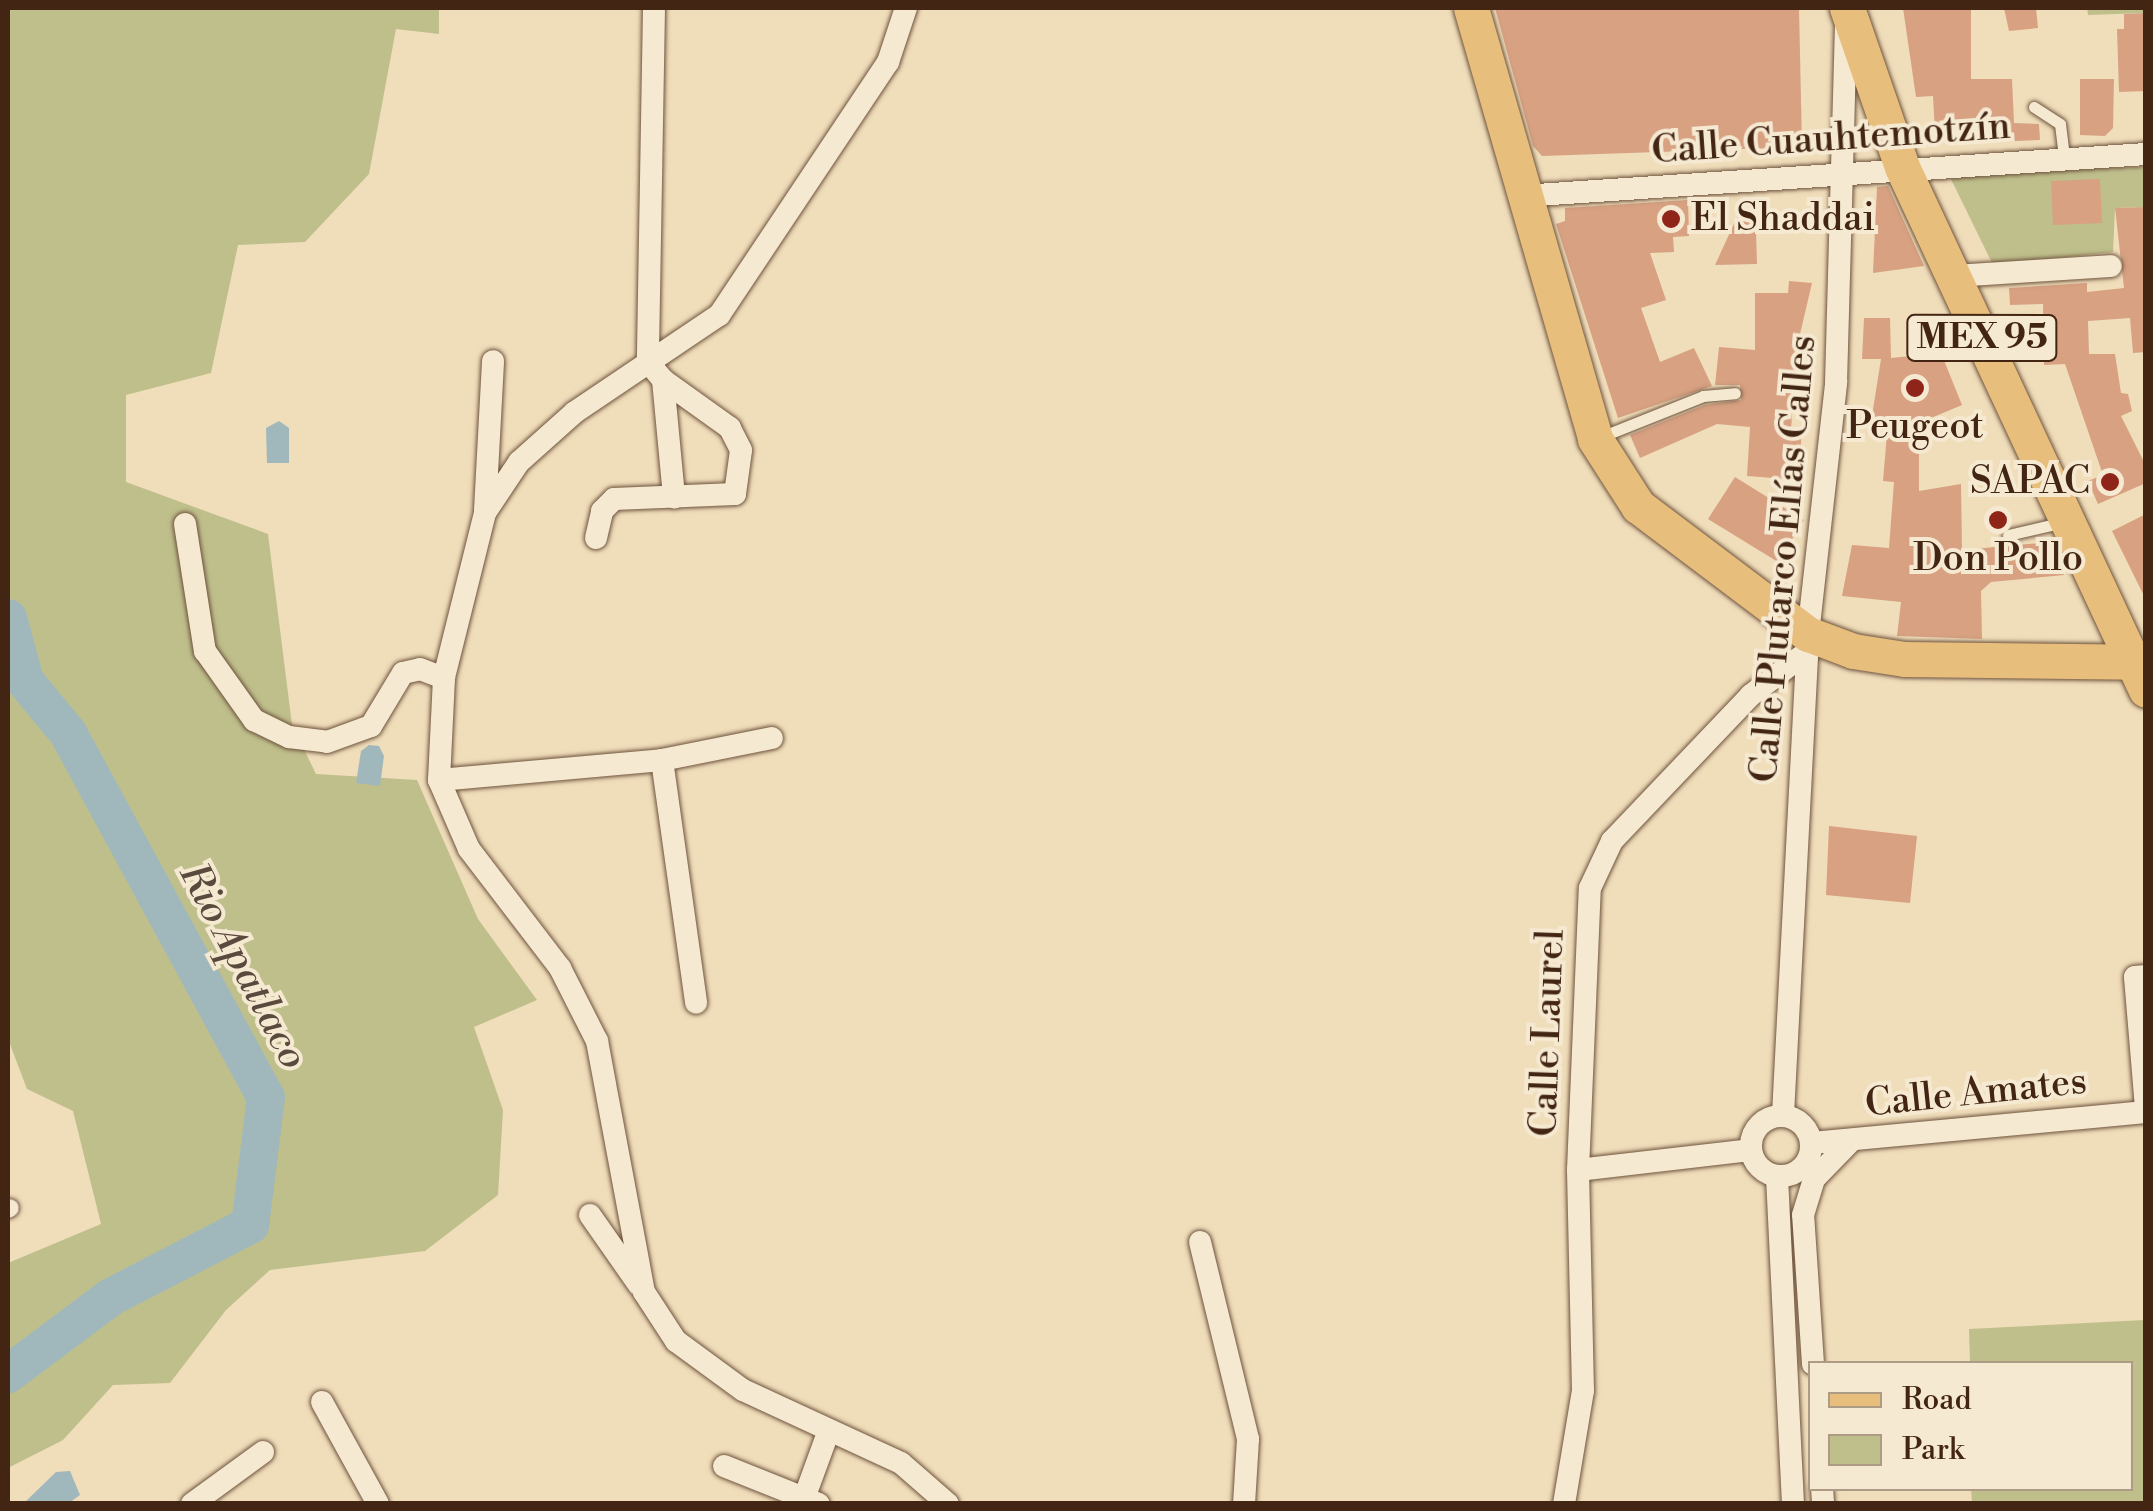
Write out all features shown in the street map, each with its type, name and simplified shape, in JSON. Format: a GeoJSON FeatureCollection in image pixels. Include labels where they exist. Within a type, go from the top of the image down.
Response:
{"type":"FeatureCollection","features":[{"type":"Feature","properties":{"kind":"main road"},"geometry":{"type":"LineString","coordinates":[[1471,8],[1595,439],[1638,506],[1807,643],[1904,659],[2142,664]]}},
{"type":"Feature","properties":{"kind":"main road","name":"MEX 95"},"geometry":{"type":"LineString","coordinates":[[1847,8],[1902,167],[2068,522],[2142,664]]}},
{"type":"Feature","properties":{"kind":"street"},"geometry":{"type":"LineString","coordinates":[[654,8],[656,371],[674,498]]}},
{"type":"Feature","properties":{"kind":"street"},"geometry":{"type":"LineString","coordinates":[[484,513],[519,462],[575,412],[656,371],[719,315],[888,62],[906,8]]}},
{"type":"Feature","properties":{"kind":"street","name":"Calle Plutarco Elías Calles"},"geometry":{"type":"LineString","coordinates":[[1783,1115],[1807,643],[1836,383],[1847,8]]}},
{"type":"Feature","properties":{"kind":"street","name":"Calle Cuauhtemotzín"},"geometry":{"type":"LineString","coordinates":[[1522,196],[1902,167],[2146,154]]}},
{"type":"Feature","properties":{"kind":"street"},"geometry":{"type":"LineString","coordinates":[[1953,276],[2111,266]]}},
{"type":"Feature","properties":{"kind":"street"},"geometry":{"type":"LineString","coordinates":[[493,361],[484,513],[444,678],[439,780],[469,849],[560,968],[597,1041],[644,1292]]}},
{"type":"Feature","properties":{"kind":"street"},"geometry":{"type":"LineString","coordinates":[[596,538],[602,510],[614,499],[735,494],[742,450],[730,428],[702,402],[656,371]]}},
{"type":"Feature","properties":{"kind":"street"},"geometry":{"type":"LineString","coordinates":[[185,524],[205,651],[254,720],[289,737],[328,742],[371,726],[403,672],[420,669],[444,678]]}},
{"type":"Feature","properties":{"kind":"street","name":"Calle Laurel"},"geometry":{"type":"LineString","coordinates":[[1564,1504],[1583,1391],[1578,1170],[1590,888],[1612,842],[1751,695],[1807,643]]}},
{"type":"Feature","properties":{"kind":"street"},"geometry":{"type":"LineString","coordinates":[[439,780],[662,760],[772,738]]}},
{"type":"Feature","properties":{"kind":"street"},"geometry":{"type":"LineString","coordinates":[[662,760],[696,1003]]}},
{"type":"Feature","properties":{"kind":"street"},"geometry":{"type":"LineString","coordinates":[[2146,976],[2135,977],[2146,1110]]}},
{"type":"Feature","properties":{"kind":"street","name":"Calle Amates"},"geometry":{"type":"LineString","coordinates":[[1812,1144],[2146,1110]]}},
{"type":"Feature","properties":{"kind":"street"},"geometry":{"type":"LineString","coordinates":[[1783,1115],[1797,1120],[1812,1144],[1803,1168],[1778,1177],[1759,1168],[1750,1150],[1753,1132],[1765,1119],[1783,1115]]}},
{"type":"Feature","properties":{"kind":"street"},"geometry":{"type":"LineString","coordinates":[[1813,1361],[1803,1216],[1814,1178],[1851,1141]]}},
{"type":"Feature","properties":{"kind":"street"},"geometry":{"type":"LineString","coordinates":[[1578,1170],[1750,1150]]}},
{"type":"Feature","properties":{"kind":"street"},"geometry":{"type":"LineString","coordinates":[[1778,1177],[1793,1504]]}},
{"type":"Feature","properties":{"kind":"street"},"geometry":{"type":"LineString","coordinates":[[590,1215],[676,1340],[743,1390],[901,1464],[948,1504]]}},
{"type":"Feature","properties":{"kind":"street"},"geometry":{"type":"LineString","coordinates":[[1200,1242],[1248,1439],[1244,1504]]}},
{"type":"Feature","properties":{"kind":"street"},"geometry":{"type":"LineString","coordinates":[[322,1402],[378,1504]]}},
{"type":"Feature","properties":{"kind":"street"},"geometry":{"type":"LineString","coordinates":[[724,1466],[812,1498],[828,1433]]}},
{"type":"Feature","properties":{"kind":"street"},"geometry":{"type":"LineString","coordinates":[[192,1504],[263,1452]]}},
{"type":"Feature","properties":{"kind":"lane"},"geometry":{"type":"LineString","coordinates":[[2034,107],[2060,124],[2064,158]]}},
{"type":"Feature","properties":{"kind":"lane"},"geometry":{"type":"LineString","coordinates":[[1595,439],[1703,396],[1736,393]]}},
{"type":"Feature","properties":{"kind":"lane"},"geometry":{"type":"LineString","coordinates":[[2008,535],[2068,522]]}},
{"type":"Feature","properties":{"kind":"green space"},"geometry":{"type":"Polygon","coordinates":[[[8,8],[439,8],[439,34],[396,29],[369,174],[305,242],[238,245],[211,373],[126,395],[126,482],[268,534],[292,725],[316,774],[417,780],[478,919],[537,1000],[474,1027],[503,1110],[498,1195],[425,1251],[270,1270],[226,1310],[170,1383],[113,1385],[63,1440],[8,1468],[8,1263],[101,1224],[73,1111],[27,1089],[8,1039],[8,8]]]}},
{"type":"Feature","properties":{"kind":"green space"},"geometry":{"type":"Polygon","coordinates":[[[2087,8],[2145,8],[2145,13],[2088,15],[2087,8]]]}},
{"type":"Feature","properties":{"kind":"green space"},"geometry":{"type":"Polygon","coordinates":[[[2145,167],[2145,207],[2115,208],[2113,252],[1993,265],[1947,171],[2145,167]]]}},
{"type":"Feature","properties":{"kind":"green space"},"geometry":{"type":"Polygon","coordinates":[[[2145,1320],[2145,1503],[1972,1503],[1971,1491],[2133,1491],[2133,1361],[1970,1361],[1969,1329],[2145,1320]]]}},
{"type":"Feature","properties":{"kind":"water"},"geometry":{"type":"Polygon","coordinates":[[[279,421],[289,428],[289,463],[267,463],[266,428],[279,421]]]}},
{"type":"Feature","properties":{"kind":"water"},"geometry":{"type":"Polygon","coordinates":[[[369,745],[379,746],[384,756],[380,786],[356,783],[361,751],[369,745]]]}},
{"type":"Feature","properties":{"kind":"water"},"geometry":{"type":"Polygon","coordinates":[[[70,1471],[80,1495],[69,1503],[24,1503],[56,1472],[70,1471]]]}},
{"type":"Feature","properties":{"kind":"building"},"geometry":{"type":"Polygon","coordinates":[[[1495,8],[1799,8],[1802,147],[1542,156],[1533,146],[1495,8]]]}},
{"type":"Feature","properties":{"kind":"building"},"geometry":{"type":"Polygon","coordinates":[[[1903,8],[1971,8],[1971,79],[2012,79],[2014,123],[2039,124],[2040,140],[1990,142],[1985,126],[1935,133],[1933,96],[1916,97],[1903,8]]]}},
{"type":"Feature","properties":{"kind":"building"},"geometry":{"type":"Polygon","coordinates":[[[2004,8],[2036,8],[2038,28],[2009,31],[2004,8]]]}},
{"type":"Feature","properties":{"kind":"building"},"geometry":{"type":"Polygon","coordinates":[[[2146,13],[2146,91],[2119,92],[2117,29],[2124,29],[2124,14],[2146,13]]]}},
{"type":"Feature","properties":{"kind":"building"},"geometry":{"type":"Polygon","coordinates":[[[2080,79],[2114,79],[2113,128],[2105,136],[2080,135],[2080,79]]]}},
{"type":"Feature","properties":{"kind":"building"},"geometry":{"type":"Polygon","coordinates":[[[2100,179],[2102,223],[2053,225],[2051,181],[2100,179]]]}},
{"type":"Feature","properties":{"kind":"building"},"geometry":{"type":"Polygon","coordinates":[[[1888,186],[1924,266],[1873,273],[1877,187],[1888,186]]]}},
{"type":"Feature","properties":{"kind":"building"},"geometry":{"type":"Polygon","coordinates":[[[1688,200],[1689,236],[1673,237],[1674,252],[1650,253],[1666,300],[1641,308],[1660,362],[1694,348],[1712,386],[1618,418],[1556,224],[1565,221],[1565,208],[1688,200]]]}},
{"type":"Feature","properties":{"kind":"building"},"geometry":{"type":"Polygon","coordinates":[[[2146,207],[2146,352],[2133,353],[2130,318],[2088,321],[2089,354],[2115,354],[2121,393],[2128,394],[2132,411],[2121,416],[2146,466],[2146,483],[2098,504],[2088,481],[2103,475],[2065,364],[2044,365],[2043,304],[2010,305],[2009,288],[2087,283],[2087,292],[2124,288],[2115,208],[2146,207]]]}},
{"type":"Feature","properties":{"kind":"building"},"geometry":{"type":"Polygon","coordinates":[[[1739,213],[1769,213],[1769,231],[1756,231],[1757,264],[1715,265],[1739,213]]]}},
{"type":"Feature","properties":{"kind":"building"},"geometry":{"type":"Polygon","coordinates":[[[1789,281],[1812,283],[1797,347],[1791,429],[1802,430],[1798,480],[1747,476],[1750,427],[1717,424],[1640,458],[1630,435],[1705,405],[1741,400],[1740,385],[1715,385],[1719,347],[1755,350],[1755,293],[1788,293],[1789,281]]]}},
{"type":"Feature","properties":{"kind":"building"},"geometry":{"type":"Polygon","coordinates":[[[1864,318],[1890,318],[1891,358],[1941,353],[1962,405],[1919,423],[1919,491],[1961,484],[1962,550],[2052,542],[2064,575],[1991,582],[1981,591],[1982,639],[1897,636],[1901,602],[1842,596],[1852,545],[1889,548],[1894,482],[1883,481],[1888,422],[1871,422],[1881,359],[1862,359],[1864,318]]]}},
{"type":"Feature","properties":{"kind":"building"},"geometry":{"type":"Polygon","coordinates":[[[1735,477],[1804,520],[1778,562],[1708,519],[1735,477]]]}},
{"type":"Feature","properties":{"kind":"building"},"geometry":{"type":"Polygon","coordinates":[[[2146,514],[2146,600],[2112,531],[2146,514]]]}},
{"type":"Feature","properties":{"kind":"building"},"geometry":{"type":"Polygon","coordinates":[[[1829,826],[1917,836],[1910,903],[1826,895],[1829,826]]]}},
{"type":"Feature","properties":{"kind":"waterway","name":"Rio Apatlaco"},"geometry":{"type":"LineString","coordinates":[[8,618],[25,681],[68,733],[266,1097],[250,1225],[111,1297],[8,1374]]}},
{"type":"Feature","properties":{"kind":"place","name":"El Shaddai"},"geometry":{"type":"Point","coordinates":[1671,219]}},
{"type":"Feature","properties":{"kind":"place","name":"Peugeot"},"geometry":{"type":"Point","coordinates":[1915,388]}},
{"type":"Feature","properties":{"kind":"place","name":"SAPAC"},"geometry":{"type":"Point","coordinates":[2110,482]}},
{"type":"Feature","properties":{"kind":"place","name":"Don Pollo"},"geometry":{"type":"Point","coordinates":[1998,520]}}]}
